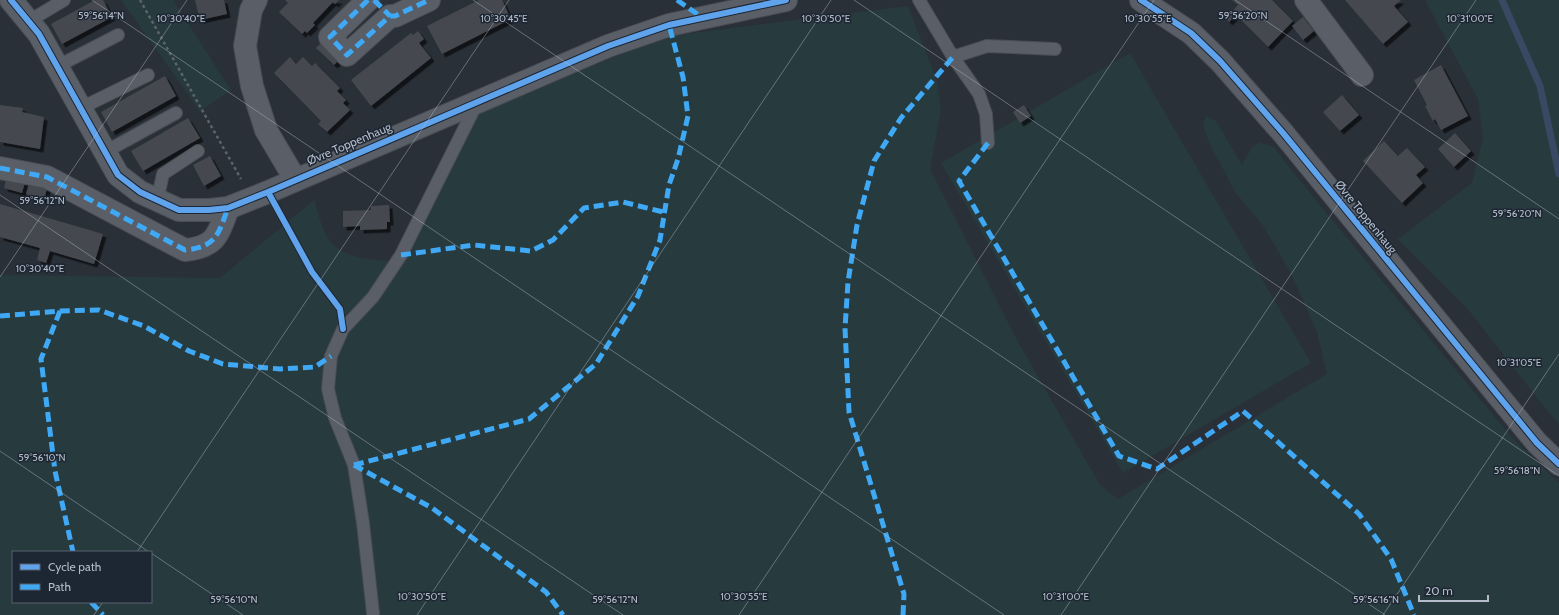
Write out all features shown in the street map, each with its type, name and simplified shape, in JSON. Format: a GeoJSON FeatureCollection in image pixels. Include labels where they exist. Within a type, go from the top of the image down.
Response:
{"type":"FeatureCollection","features":[{"type":"Feature","properties":{"kind":"street","name":"Øvre Toppenhaug"},"geometry":{"type":"LineString","coordinates":[[11,0],[39,34],[118,175],[140,192],[179,210],[210,210],[228,208],[478,100],[608,46],[669,25],[786,0]]}},
{"type":"Feature","properties":{"kind":"street"},"geometry":{"type":"LineString","coordinates":[[256,0],[251,10],[245,46],[252,86],[266,130],[295,179]]}},
{"type":"Feature","properties":{"kind":"street"},"geometry":{"type":"LineString","coordinates":[[368,0],[330,37],[346,55],[390,16],[395,16],[429,0]]}},
{"type":"Feature","properties":{"kind":"street"},"geometry":{"type":"LineString","coordinates":[[374,0],[390,16]]}},
{"type":"Feature","properties":{"kind":"street","name":"Øvre Toppenhaug"},"geometry":{"type":"LineString","coordinates":[[1141,0],[1191,33],[1220,61],[1283,133],[1537,443],[1559,464]]}},
{"type":"Feature","properties":{"kind":"street"},"geometry":{"type":"LineString","coordinates":[[1306,0],[1362,74]]}},
{"type":"Feature","properties":{"kind":"street"},"geometry":{"type":"LineString","coordinates":[[0,168],[47,177],[185,250],[202,248],[219,233],[228,208]]}},
{"type":"Feature","properties":{"kind":"lane"},"geometry":{"type":"LineString","coordinates":[[29,21],[64,0]]}},
{"type":"Feature","properties":{"kind":"lane"},"geometry":{"type":"LineString","coordinates":[[919,0],[952,57],[979,94],[986,114],[988,143]]}},
{"type":"Feature","properties":{"kind":"lane"},"geometry":{"type":"LineString","coordinates":[[58,66],[118,35]]}},
{"type":"Feature","properties":{"kind":"lane"},"geometry":{"type":"LineString","coordinates":[[952,57],[986,46],[1055,48]]}},
{"type":"Feature","properties":{"kind":"lane"},"geometry":{"type":"LineString","coordinates":[[81,108],[148,75]]}},
{"type":"Feature","properties":{"kind":"lane"},"geometry":{"type":"LineString","coordinates":[[373,613],[363,523],[354,464],[335,418],[328,389],[332,356],[343,329],[373,297],[401,255],[478,100]]}},
{"type":"Feature","properties":{"kind":"lane"},"geometry":{"type":"LineString","coordinates":[[105,152],[176,113]]}},
{"type":"Feature","properties":{"kind":"lane"},"geometry":{"type":"LineString","coordinates":[[157,201],[163,174],[198,151]]}},
{"type":"Feature","properties":{"kind":"path"},"geometry":{"type":"LineString","coordinates":[[140,0],[252,198]]}},
{"type":"Feature","properties":{"kind":"green space"},"geometry":{"type":"Polygon","coordinates":[[[121,0],[173,0],[231,90],[200,111],[121,0]]]}},
{"type":"Feature","properties":{"kind":"green space"},"geometry":{"type":"Polygon","coordinates":[[[1425,0],[1559,0],[1559,424],[1466,307],[1398,239],[1472,183],[1483,138],[1478,99],[1425,0]]]}},
{"type":"Feature","properties":{"kind":"green space"},"geometry":{"type":"Polygon","coordinates":[[[908,6],[937,81],[941,110],[930,169],[1017,340],[1100,485],[1118,499],[1327,374],[1317,332],[1292,275],[1264,227],[1235,192],[1209,142],[1203,125],[1206,116],[1216,121],[1242,165],[1252,147],[1260,142],[1274,147],[1296,176],[1513,439],[1559,483],[1559,615],[0,615],[0,275],[220,278],[314,200],[326,235],[332,244],[340,250],[360,258],[404,262],[478,114],[661,37],[908,6]]]}},
{"type":"Feature","properties":{"kind":"green space"},"geometry":{"type":"Polygon","coordinates":[[[1130,53],[1311,363],[1123,473],[941,163],[1130,53]]]}},
{"type":"Feature","properties":{"kind":"building"},"geometry":{"type":"Polygon","coordinates":[[[95,0],[103,0],[112,17],[62,44],[51,24],[95,0]]]}},
{"type":"Feature","properties":{"kind":"building"},"geometry":{"type":"Polygon","coordinates":[[[195,0],[224,0],[227,14],[200,20],[195,0]]]}},
{"type":"Feature","properties":{"kind":"building"},"geometry":{"type":"Polygon","coordinates":[[[285,0],[339,0],[335,4],[333,2],[313,23],[315,25],[307,33],[305,31],[302,34],[279,12],[288,3],[285,0]]]}},
{"type":"Feature","properties":{"kind":"building"},"geometry":{"type":"Polygon","coordinates":[[[479,0],[502,0],[511,19],[442,54],[427,26],[479,0]]]}},
{"type":"Feature","properties":{"kind":"building"},"geometry":{"type":"Polygon","coordinates":[[[1232,0],[1272,0],[1293,21],[1268,47],[1236,15],[1229,22],[1222,14],[1225,11],[1229,15],[1238,5],[1232,0]]]}},
{"type":"Feature","properties":{"kind":"building"},"geometry":{"type":"Polygon","coordinates":[[[1345,0],[1401,0],[1394,6],[1408,22],[1383,44],[1345,0]]]}},
{"type":"Feature","properties":{"kind":"building"},"geometry":{"type":"Polygon","coordinates":[[[1303,17],[1314,31],[1303,40],[1292,26],[1303,17]]]}},
{"type":"Feature","properties":{"kind":"building"},"geometry":{"type":"Polygon","coordinates":[[[418,31],[424,39],[419,43],[431,58],[371,106],[351,80],[411,33],[413,35],[418,31]]]}},
{"type":"Feature","properties":{"kind":"building"},"geometry":{"type":"Polygon","coordinates":[[[326,38],[344,55],[334,65],[316,48],[326,38]]]}},
{"type":"Feature","properties":{"kind":"building"},"geometry":{"type":"Polygon","coordinates":[[[290,57],[296,64],[303,57],[312,66],[315,63],[340,88],[337,91],[346,100],[343,103],[350,110],[327,132],[318,124],[321,121],[274,73],[290,57]]]}},
{"type":"Feature","properties":{"kind":"building"},"geometry":{"type":"Polygon","coordinates":[[[1441,65],[1468,116],[1441,130],[1435,119],[1433,121],[1425,106],[1427,105],[1414,80],[1441,65]]]}},
{"type":"Feature","properties":{"kind":"building"},"geometry":{"type":"Polygon","coordinates":[[[165,76],[176,96],[112,132],[101,112],[165,76]]]}},
{"type":"Feature","properties":{"kind":"building"},"geometry":{"type":"Polygon","coordinates":[[[1342,95],[1359,115],[1340,131],[1323,112],[1342,95]]]}},
{"type":"Feature","properties":{"kind":"building"},"geometry":{"type":"Polygon","coordinates":[[[0,105],[23,108],[22,112],[44,117],[40,149],[0,142],[0,105]]]}},
{"type":"Feature","properties":{"kind":"building"},"geometry":{"type":"Polygon","coordinates":[[[1024,105],[1031,116],[1020,123],[1013,112],[1024,105]]]}},
{"type":"Feature","properties":{"kind":"building"},"geometry":{"type":"Polygon","coordinates":[[[188,118],[200,138],[143,171],[131,151],[188,118]]]}},
{"type":"Feature","properties":{"kind":"building"},"geometry":{"type":"Polygon","coordinates":[[[1455,133],[1471,151],[1454,167],[1438,149],[1455,133]]]}},
{"type":"Feature","properties":{"kind":"building"},"geometry":{"type":"Polygon","coordinates":[[[1384,141],[1398,156],[1407,148],[1425,167],[1416,175],[1423,183],[1402,203],[1363,161],[1384,141]]]}},
{"type":"Feature","properties":{"kind":"building"},"geometry":{"type":"Polygon","coordinates":[[[210,156],[221,176],[204,186],[193,165],[210,156]]]}},
{"type":"Feature","properties":{"kind":"building"},"geometry":{"type":"Polygon","coordinates":[[[8,173],[26,179],[22,193],[4,188],[8,173]]]}},
{"type":"Feature","properties":{"kind":"building"},"geometry":{"type":"Polygon","coordinates":[[[30,180],[48,185],[44,200],[26,194],[30,180]]]}},
{"type":"Feature","properties":{"kind":"building"},"geometry":{"type":"Polygon","coordinates":[[[0,204],[103,234],[94,264],[50,251],[46,263],[37,260],[40,248],[0,237],[0,204]]]}},
{"type":"Feature","properties":{"kind":"building"},"geometry":{"type":"Polygon","coordinates":[[[389,205],[390,222],[387,222],[387,229],[360,230],[360,226],[343,227],[343,211],[371,210],[371,206],[389,205]]]}},
{"type":"Feature","properties":{"kind":"waterway"},"geometry":{"type":"LineString","coordinates":[[1502,0],[1540,86],[1559,174]]}},
{"type":"Feature","properties":{"kind":"marked path"},"geometry":{"type":"LineString","coordinates":[[368,0],[330,37],[347,55],[390,16],[395,16],[429,0]]}},
{"type":"Feature","properties":{"kind":"marked path"},"geometry":{"type":"LineString","coordinates":[[374,0],[390,16]]}},
{"type":"Feature","properties":{"kind":"marked path"},"geometry":{"type":"LineString","coordinates":[[677,0],[703,18]]}},
{"type":"Feature","properties":{"kind":"marked path"},"geometry":{"type":"LineString","coordinates":[[354,465],[529,419],[596,364],[638,296],[660,240],[669,185],[678,159],[688,116],[683,77],[669,25]]}},
{"type":"Feature","properties":{"kind":"marked path"},"geometry":{"type":"LineString","coordinates":[[903,615],[904,594],[849,412],[845,328],[848,282],[857,225],[874,161],[901,118],[953,57]]}},
{"type":"Feature","properties":{"kind":"marked path"},"geometry":{"type":"LineString","coordinates":[[988,143],[959,181],[1119,456],[1157,469],[1243,411],[1359,514],[1391,559],[1414,615]]}},
{"type":"Feature","properties":{"kind":"marked path"},"geometry":{"type":"LineString","coordinates":[[0,168],[47,177],[185,250],[210,243],[218,232],[228,208]]}},
{"type":"Feature","properties":{"kind":"marked path"},"geometry":{"type":"LineString","coordinates":[[401,255],[474,245],[531,251],[553,240],[584,208],[623,202],[663,212]]}},
{"type":"Feature","properties":{"kind":"marked path"},"geometry":{"type":"LineString","coordinates":[[0,316],[60,311],[99,310],[144,326],[189,351],[223,364],[280,369],[315,367],[331,356]]}},
{"type":"Feature","properties":{"kind":"marked path"},"geometry":{"type":"LineString","coordinates":[[60,311],[41,359],[55,471],[73,551]]}},
{"type":"Feature","properties":{"kind":"marked path"},"geometry":{"type":"LineString","coordinates":[[354,465],[432,508],[546,592],[563,615]]}},
{"type":"Feature","properties":{"kind":"marked path"},"geometry":{"type":"LineString","coordinates":[[92,603],[103,615]]}},
{"type":"Feature","properties":{"kind":"cycle path"},"geometry":{"type":"LineString","coordinates":[[11,0],[39,34],[118,175],[140,192],[179,210],[209,210],[228,208],[608,46],[669,25],[786,0]]}},
{"type":"Feature","properties":{"kind":"cycle path"},"geometry":{"type":"LineString","coordinates":[[1141,0],[1191,33],[1220,61],[1283,133],[1537,443],[1559,464]]}},
{"type":"Feature","properties":{"kind":"cycle path"},"geometry":{"type":"LineString","coordinates":[[268,192],[312,272],[340,309],[343,329]]}}]}
